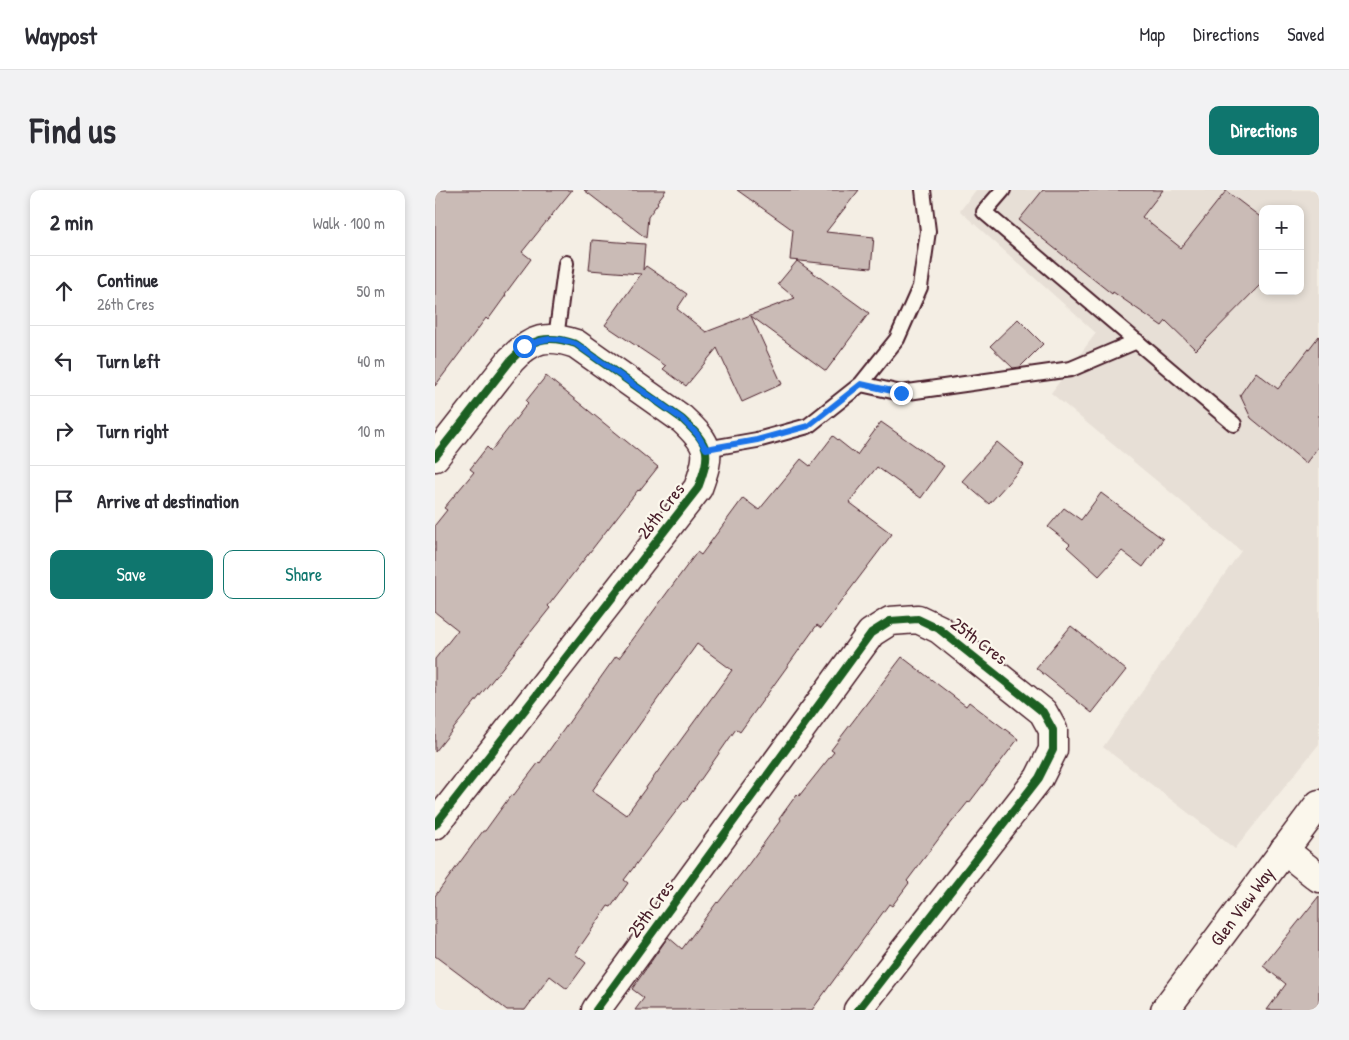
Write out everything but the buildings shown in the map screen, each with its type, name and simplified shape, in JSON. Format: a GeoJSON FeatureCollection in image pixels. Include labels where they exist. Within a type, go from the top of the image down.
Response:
{"type":"FeatureCollection","features":[{"type":"Feature","properties":{"kind":"street"},"geometry":{"type":"LineString","coordinates":[[435,457],[524,346],[544,339],[556,338],[576,344],[682,419],[697,434],[706,449]]}},
{"type":"Feature","properties":{"kind":"street","name":"26th Cres"},"geometry":{"type":"LineString","coordinates":[[435,825],[698,488],[706,466],[706,449]]}},
{"type":"Feature","properties":{"kind":"street","name":"25th Cres"},"geometry":{"type":"LineString","coordinates":[[595,1010],[871,633],[890,621],[918,619],[939,629],[1043,712],[1053,730],[1053,750],[1039,778],[858,1010]]}},
{"type":"Feature","properties":{"kind":"street","name":"Glen View Way"},"geometry":{"type":"LineString","coordinates":[[1165,1010],[1319,804]]}},
{"type":"Feature","properties":{"kind":"street"},"geometry":{"type":"LineString","coordinates":[[1284,850],[1319,878]]}},
{"type":"Feature","properties":{"kind":"lane"},"geometry":{"type":"LineString","coordinates":[[706,449],[757,440],[808,426],[861,384],[897,339],[920,287],[928,231],[923,190]]}},
{"type":"Feature","properties":{"kind":"lane"},"geometry":{"type":"LineString","coordinates":[[1003,190],[984,212],[1234,424]]}},
{"type":"Feature","properties":{"kind":"lane"},"geometry":{"type":"LineString","coordinates":[[556,338],[566,263]]}},
{"type":"Feature","properties":{"kind":"lane"},"geometry":{"type":"LineString","coordinates":[[861,384],[901,393],[1071,369],[1137,341]]}},
{"type":"Feature","properties":{"kind":"shaded area"},"geometry":{"type":"Polygon","coordinates":[[[976,190],[1319,190],[1319,744],[1235,849],[1103,747],[1241,551],[1051,393],[1096,333],[960,211],[976,190]]]}},
{"type":"Feature","properties":{"kind":"cycle path"},"geometry":{"type":"LineString","coordinates":[[435,457],[511,360],[533,343],[548,339],[557,339],[576,344],[682,419],[699,436],[706,450],[705,466],[698,488],[435,825]]}},
{"type":"Feature","properties":{"kind":"cycle path"},"geometry":{"type":"LineString","coordinates":[[596,1010],[871,633],[890,621],[918,619],[939,629],[1043,712],[1053,730],[1053,750],[1039,778],[858,1010]]}},
{"type":"Feature","properties":{"kind":"route"},"geometry":{"type":"LineString","coordinates":[[524,346],[544,339],[556,338],[576,344],[682,419],[697,434],[706,449],[757,440],[808,426],[861,384],[901,393]]}}]}
